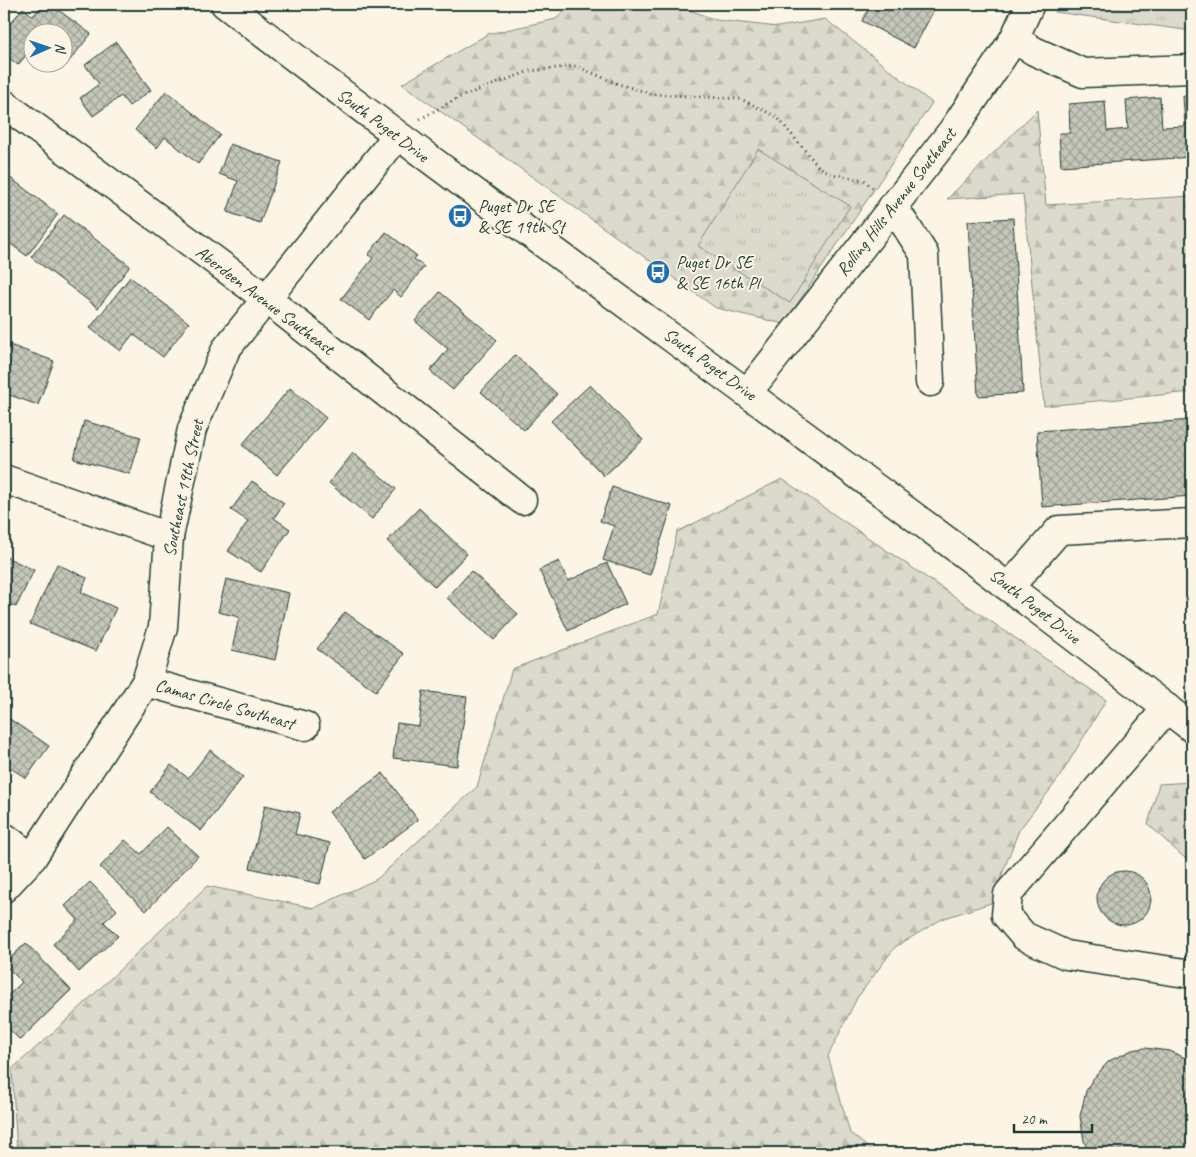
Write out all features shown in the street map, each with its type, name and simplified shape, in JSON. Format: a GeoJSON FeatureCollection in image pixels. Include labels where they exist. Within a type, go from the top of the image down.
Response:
{"type":"FeatureCollection","features":[{"type":"Feature","properties":{"kind":"street","name":"South Puget Drive"},"geometry":{"type":"LineString","coordinates":[[225,4],[397,136],[1010,586],[1192,728]]}},
{"type":"Feature","properties":{"kind":"street","name":"Rolling Hills Avenue Southeast"},"geometry":{"type":"LineString","coordinates":[[748,392],[953,130],[1014,39],[1030,4]]}},
{"type":"Feature","properties":{"kind":"street"},"geometry":{"type":"LineString","coordinates":[[1014,39],[1034,51],[1083,73],[1192,69]]}},
{"type":"Feature","properties":{"kind":"street","name":"Aberdeen Avenue Southeast"},"geometry":{"type":"LineString","coordinates":[[4,104],[268,300],[522,500]]}},
{"type":"Feature","properties":{"kind":"street","name":"Southeast 19th Street"},"geometry":{"type":"LineString","coordinates":[[4,888],[32,858],[146,682],[163,627],[169,537],[192,429],[226,349],[268,300],[397,136]]}},
{"type":"Feature","properties":{"kind":"street"},"geometry":{"type":"LineString","coordinates":[[894,206],[924,254],[930,382]]}},
{"type":"Feature","properties":{"kind":"street"},"geometry":{"type":"LineString","coordinates":[[4,478],[169,537]]}},
{"type":"Feature","properties":{"kind":"street"},"geometry":{"type":"LineString","coordinates":[[1010,586],[1059,530],[1192,523]]}},
{"type":"Feature","properties":{"kind":"street","name":"Camas Circle Southeast"},"geometry":{"type":"LineString","coordinates":[[146,682],[305,726]]}},
{"type":"Feature","properties":{"kind":"street"},"geometry":{"type":"LineString","coordinates":[[1167,708],[1008,894],[1006,915],[1024,936],[1066,955],[1192,974]]}},
{"type":"Feature","properties":{"kind":"street"},"geometry":{"type":"LineString","coordinates":[[4,837],[32,858]]}},
{"type":"Feature","properties":{"kind":"path"},"geometry":{"type":"LineString","coordinates":[[397,136],[426,114],[460,96],[530,71],[576,66],[618,84],[653,94],[741,99],[777,117],[818,166],[832,174],[864,180],[894,206]]}},
{"type":"Feature","properties":{"kind":"green space"},"geometry":{"type":"Polygon","coordinates":[[[573,4],[674,4],[716,20],[778,27],[825,19],[932,103],[784,324],[716,308],[402,84],[488,34],[556,19],[573,4]]]}},
{"type":"Feature","properties":{"kind":"green space"},"geometry":{"type":"Polygon","coordinates":[[[1058,4],[1192,4],[1192,31],[1055,12],[1058,4]]]}},
{"type":"Feature","properties":{"kind":"green space"},"geometry":{"type":"Polygon","coordinates":[[[1037,110],[1046,205],[1192,196],[1192,392],[1044,406],[1023,194],[947,199],[1037,110]]]}},
{"type":"Feature","properties":{"kind":"green space"},"geometry":{"type":"Polygon","coordinates":[[[758,149],[850,206],[790,303],[698,246],[758,149]]]}},
{"type":"Feature","properties":{"kind":"green space"},"geometry":{"type":"Polygon","coordinates":[[[782,479],[1106,700],[1059,778],[1019,830],[991,903],[942,919],[895,947],[857,998],[828,1056],[850,1133],[875,1153],[17,1153],[12,1069],[66,1021],[207,886],[314,908],[377,879],[477,787],[512,669],[658,614],[677,532],[782,479]]]}},
{"type":"Feature","properties":{"kind":"green space"},"geometry":{"type":"Polygon","coordinates":[[[1192,782],[1192,862],[1181,855],[1148,824],[1159,784],[1192,782]]]}},
{"type":"Feature","properties":{"kind":"building"},"geometry":{"type":"Polygon","coordinates":[[[43,4],[50,4],[91,34],[72,58],[72,22],[22,22],[22,60],[18,65],[4,54],[4,31],[23,8],[33,16],[43,4]]]}},
{"type":"Feature","properties":{"kind":"building"},"geometry":{"type":"Polygon","coordinates":[[[871,4],[937,4],[914,48],[862,21],[871,4]]]}},
{"type":"Feature","properties":{"kind":"building"},"geometry":{"type":"Polygon","coordinates":[[[116,42],[151,90],[129,106],[121,96],[93,116],[80,98],[99,84],[85,65],[116,42]]]}},
{"type":"Feature","properties":{"kind":"building"},"geometry":{"type":"Polygon","coordinates":[[[166,91],[220,135],[198,164],[165,137],[157,148],[135,130],[166,91]]]}},
{"type":"Feature","properties":{"kind":"building"},"geometry":{"type":"Polygon","coordinates":[[[1183,96],[1192,96],[1192,157],[1061,166],[1059,133],[1070,133],[1069,104],[1105,101],[1107,131],[1128,129],[1126,100],[1160,97],[1162,127],[1185,126],[1183,96]]]}},
{"type":"Feature","properties":{"kind":"building"},"geometry":{"type":"Polygon","coordinates":[[[230,144],[282,162],[260,223],[227,212],[238,181],[219,174],[230,144]]]}},
{"type":"Feature","properties":{"kind":"building"},"geometry":{"type":"Polygon","coordinates":[[[4,173],[58,214],[27,256],[4,239],[4,173]]]}},
{"type":"Feature","properties":{"kind":"building"},"geometry":{"type":"Polygon","coordinates":[[[64,215],[130,266],[98,308],[31,257],[64,215]]]}},
{"type":"Feature","properties":{"kind":"building"},"geometry":{"type":"Polygon","coordinates":[[[1013,218],[1023,393],[978,396],[968,221],[1013,218]]]}},
{"type":"Feature","properties":{"kind":"building"},"geometry":{"type":"Polygon","coordinates":[[[386,232],[417,256],[414,259],[424,267],[401,297],[393,290],[369,320],[341,299],[373,258],[368,255],[386,232]]]}},
{"type":"Feature","properties":{"kind":"building"},"geometry":{"type":"Polygon","coordinates":[[[130,277],[189,323],[163,357],[133,334],[120,351],[90,328],[130,277]]]}},
{"type":"Feature","properties":{"kind":"building"},"geometry":{"type":"Polygon","coordinates":[[[440,292],[497,340],[453,390],[430,371],[448,349],[415,321],[440,292]]]}},
{"type":"Feature","properties":{"kind":"building"},"geometry":{"type":"Polygon","coordinates":[[[4,343],[54,361],[38,405],[4,393],[4,343]]]}},
{"type":"Feature","properties":{"kind":"building"},"geometry":{"type":"Polygon","coordinates":[[[515,355],[557,394],[524,430],[481,392],[515,355]]]}},
{"type":"Feature","properties":{"kind":"building"},"geometry":{"type":"Polygon","coordinates":[[[590,385],[643,440],[604,476],[551,421],[590,385]]]}},
{"type":"Feature","properties":{"kind":"building"},"geometry":{"type":"Polygon","coordinates":[[[290,388],[326,418],[277,475],[242,445],[290,388]]]}},
{"type":"Feature","properties":{"kind":"building"},"geometry":{"type":"Polygon","coordinates":[[[1192,420],[1192,496],[1042,507],[1037,431],[1192,420]]]}},
{"type":"Feature","properties":{"kind":"building"},"geometry":{"type":"Polygon","coordinates":[[[84,421],[141,437],[130,474],[74,459],[84,421]]]}},
{"type":"Feature","properties":{"kind":"building"},"geometry":{"type":"Polygon","coordinates":[[[353,453],[396,489],[372,519],[329,483],[353,453]]]}},
{"type":"Feature","properties":{"kind":"building"},"geometry":{"type":"Polygon","coordinates":[[[252,481],[284,503],[274,518],[290,529],[261,572],[228,551],[248,521],[231,510],[252,481]]]}},
{"type":"Feature","properties":{"kind":"building"},"geometry":{"type":"Polygon","coordinates":[[[612,487],[672,506],[650,575],[603,560],[614,526],[600,521],[612,487]]]}},
{"type":"Feature","properties":{"kind":"building"},"geometry":{"type":"Polygon","coordinates":[[[419,508],[467,554],[435,587],[387,541],[419,508]]]}},
{"type":"Feature","properties":{"kind":"building"},"geometry":{"type":"Polygon","coordinates":[[[4,556],[34,570],[16,607],[4,601],[4,556]]]}},
{"type":"Feature","properties":{"kind":"building"},"geometry":{"type":"Polygon","coordinates":[[[559,561],[568,581],[607,563],[626,604],[568,631],[539,570],[559,561]]]}},
{"type":"Feature","properties":{"kind":"building"},"geometry":{"type":"Polygon","coordinates":[[[57,564],[87,578],[81,592],[116,608],[96,651],[30,624],[57,564]]]}},
{"type":"Feature","properties":{"kind":"building"},"geometry":{"type":"Polygon","coordinates":[[[471,571],[518,614],[494,640],[447,598],[471,571]]]}},
{"type":"Feature","properties":{"kind":"building"},"geometry":{"type":"Polygon","coordinates":[[[226,579],[289,593],[275,660],[232,650],[239,617],[218,612],[226,579]]]}},
{"type":"Feature","properties":{"kind":"building"},"geometry":{"type":"Polygon","coordinates":[[[345,612],[404,654],[376,691],[317,649],[345,612]]]}},
{"type":"Feature","properties":{"kind":"building"},"geometry":{"type":"Polygon","coordinates":[[[423,691],[467,697],[457,766],[393,758],[397,723],[419,726],[423,691]]]}},
{"type":"Feature","properties":{"kind":"building"},"geometry":{"type":"Polygon","coordinates":[[[4,715],[49,746],[26,778],[4,764],[4,715]]]}},
{"type":"Feature","properties":{"kind":"building"},"geometry":{"type":"Polygon","coordinates":[[[210,750],[243,777],[201,831],[150,792],[171,765],[188,778],[210,750]]]}},
{"type":"Feature","properties":{"kind":"building"},"geometry":{"type":"Polygon","coordinates":[[[383,773],[418,820],[365,859],[329,812],[383,773]]]}},
{"type":"Feature","properties":{"kind":"building"},"geometry":{"type":"Polygon","coordinates":[[[265,805],[300,813],[295,834],[330,843],[320,884],[250,868],[265,805]]]}},
{"type":"Feature","properties":{"kind":"building"},"geometry":{"type":"Polygon","coordinates":[[[167,827],[198,856],[146,911],[100,867],[125,840],[141,854],[167,827]]]}},
{"type":"Feature","properties":{"kind":"building"},"geometry":{"type":"Polygon","coordinates":[[[1119,871],[1129,871],[1139,875],[1147,883],[1151,898],[1147,913],[1139,921],[1129,925],[1119,925],[1109,921],[1101,913],[1097,903],[1097,893],[1101,883],[1109,875],[1119,871]]]}},
{"type":"Feature","properties":{"kind":"building"},"geometry":{"type":"Polygon","coordinates":[[[90,882],[117,910],[104,922],[118,936],[79,972],[53,944],[78,920],[65,906],[90,882]]]}},
{"type":"Feature","properties":{"kind":"building"},"geometry":{"type":"Polygon","coordinates":[[[26,943],[71,990],[20,1040],[4,1024],[4,1000],[22,982],[4,964],[26,943]]]}},
{"type":"Feature","properties":{"kind":"building"},"geometry":{"type":"Polygon","coordinates":[[[1145,1048],[1170,1051],[1192,1061],[1192,1153],[1089,1153],[1084,1141],[1080,1116],[1086,1091],[1092,1080],[1109,1061],[1132,1050],[1145,1048]]]}},
{"type":"Feature","properties":{"kind":"place","name":"Puget Dr SE & SE 19th St"},"geometry":{"type":"Point","coordinates":[460,216]}},
{"type":"Feature","properties":{"kind":"place","name":"Puget Dr SE & SE 16th Pl"},"geometry":{"type":"Point","coordinates":[658,272]}}]}
